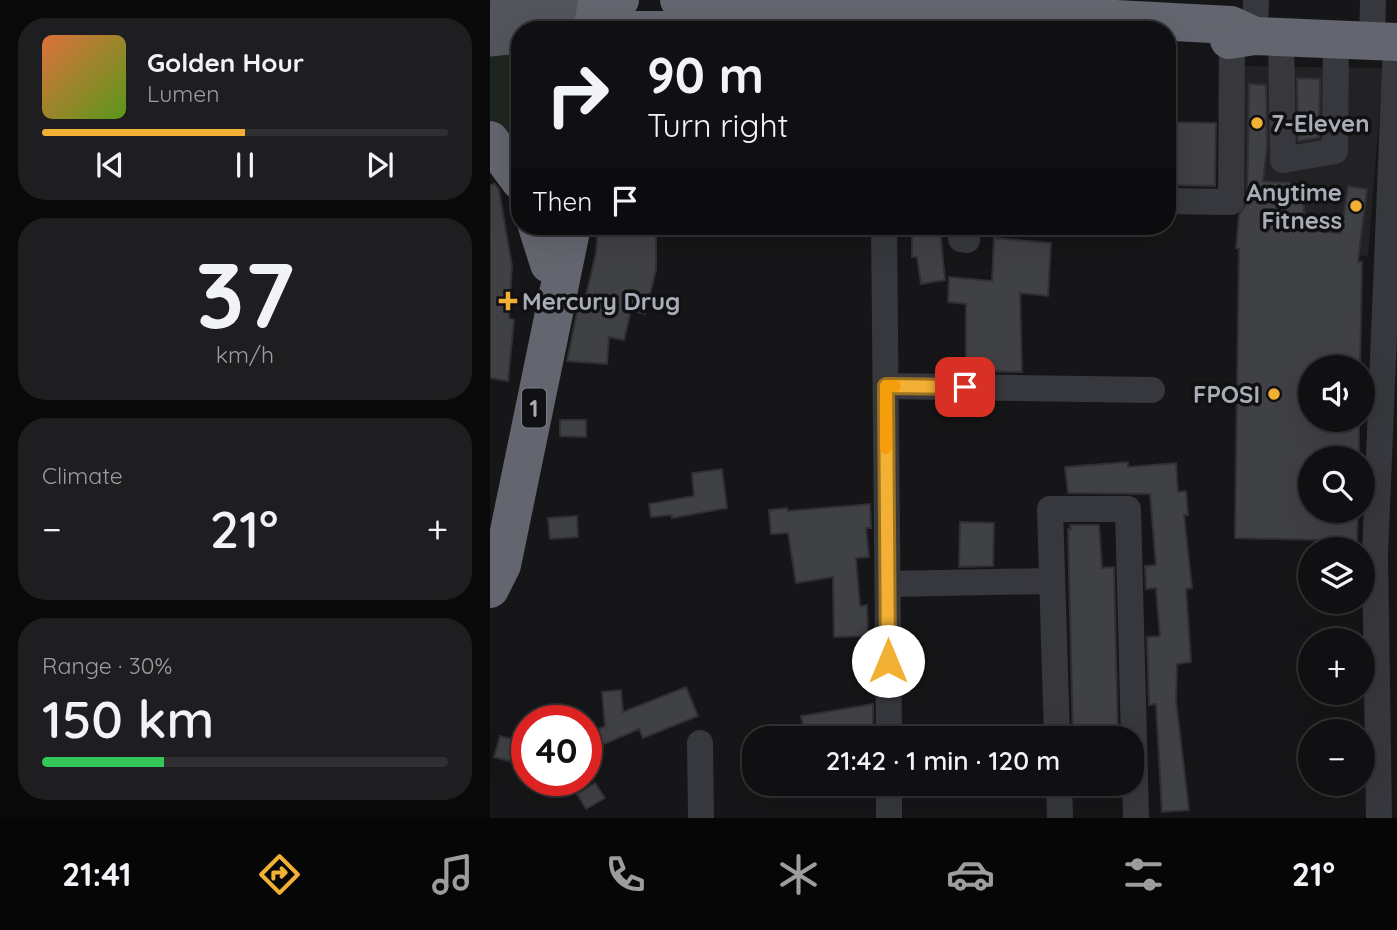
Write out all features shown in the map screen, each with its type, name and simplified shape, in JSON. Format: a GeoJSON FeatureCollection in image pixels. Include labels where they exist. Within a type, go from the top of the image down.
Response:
{"type":"FeatureCollection","features":[{"type":"Feature","properties":{"kind":"highway"},"geometry":{"type":"LineString","coordinates":[[679,0],[777,18]]}},
{"type":"Feature","properties":{"kind":"highway"},"geometry":{"type":"LineString","coordinates":[[609,15],[777,18],[1064,9],[1375,41]]}},
{"type":"Feature","properties":{"kind":"highway"},"geometry":{"type":"LineString","coordinates":[[1176,39],[1256,28]]}},
{"type":"Feature","properties":{"kind":"highway"},"geometry":{"type":"LineString","coordinates":[[490,140],[511,169]]}},
{"type":"Feature","properties":{"kind":"highway"},"geometry":{"type":"LineString","coordinates":[[540,235],[549,264]]}},
{"type":"Feature","properties":{"kind":"highway","name":"1"},"geometry":{"type":"LineString","coordinates":[[490,541],[554,235]]}},
{"type":"Feature","properties":{"kind":"highway","name":"1"},"geometry":{"type":"LineString","coordinates":[[490,589],[502,565],[570,235]]}},
{"type":"Feature","properties":{"kind":"main road"},"geometry":{"type":"LineString","coordinates":[[490,40],[507,23],[540,0]]}},
{"type":"Feature","properties":{"kind":"main road"},"geometry":{"type":"LineString","coordinates":[[532,21],[609,15]]}},
{"type":"Feature","properties":{"kind":"street"},"geometry":{"type":"LineString","coordinates":[[1361,0],[1373,0],[1375,41],[1375,554],[1379,818]]}},
{"type":"Feature","properties":{"kind":"street"},"geometry":{"type":"LineString","coordinates":[[1256,28],[1283,160],[1335,151],[1375,41]]}},
{"type":"Feature","properties":{"kind":"street"},"geometry":{"type":"LineString","coordinates":[[1176,201],[1231,202],[1256,28]]}},
{"type":"Feature","properties":{"kind":"street"},"geometry":{"type":"LineString","coordinates":[[884,235],[889,726]]}},
{"type":"Feature","properties":{"kind":"street"},"geometry":{"type":"LineString","coordinates":[[886,386],[1152,390]]}},
{"type":"Feature","properties":{"kind":"street"},"geometry":{"type":"LineString","coordinates":[[1057,726],[1050,509],[1128,509],[1136,818]]}},
{"type":"Feature","properties":{"kind":"street"},"geometry":{"type":"LineString","coordinates":[[888,584],[1052,581]]}},
{"type":"Feature","properties":{"kind":"street"},"geometry":{"type":"LineString","coordinates":[[700,743],[701,818]]}},
{"type":"Feature","properties":{"kind":"street"},"geometry":{"type":"LineString","coordinates":[[889,796],[889,818]]}},
{"type":"Feature","properties":{"kind":"street"},"geometry":{"type":"LineString","coordinates":[[1059,796],[1060,818]]}},
{"type":"Feature","properties":{"kind":"shaded area"},"geometry":{"type":"Polygon","coordinates":[[[511,52],[511,150],[490,126],[490,56],[511,52]]]}},
{"type":"Feature","properties":{"kind":"shaded area"},"geometry":{"type":"Polygon","coordinates":[[[1243,66],[1383,68],[1368,256],[1238,253],[1243,66]]]}},
{"type":"Feature","properties":{"kind":"building"},"geometry":{"type":"Polygon","coordinates":[[[1297,78],[1320,79],[1319,138],[1298,141],[1297,78]]]}},
{"type":"Feature","properties":{"kind":"building","name":"FPOSI"},"geometry":{"type":"Polygon","coordinates":[[[1249,84],[1266,85],[1267,146],[1263,181],[1305,184],[1303,230],[1341,233],[1348,186],[1367,189],[1358,262],[1362,262],[1360,355],[1298,355],[1298,432],[1359,432],[1359,446],[1298,446],[1298,523],[1358,523],[1357,537],[1235,538],[1239,249],[1236,248],[1239,215],[1247,202],[1249,84]]]}},
{"type":"Feature","properties":{"kind":"building"},"geometry":{"type":"Polygon","coordinates":[[[1176,122],[1216,123],[1215,186],[1176,185],[1176,122]]]}},
{"type":"Feature","properties":{"kind":"building"},"geometry":{"type":"Polygon","coordinates":[[[495,184],[499,190],[512,266],[509,318],[514,320],[508,381],[490,378],[490,185],[495,184]]]}},
{"type":"Feature","properties":{"kind":"building"},"geometry":{"type":"Polygon","coordinates":[[[597,235],[656,235],[656,270],[645,314],[631,310],[624,340],[609,337],[607,364],[567,361],[578,307],[583,308],[596,253],[597,235]]]}},
{"type":"Feature","properties":{"kind":"building"},"geometry":{"type":"Polygon","coordinates":[[[912,235],[941,235],[945,280],[921,284],[917,257],[912,257],[912,235]]]}},
{"type":"Feature","properties":{"kind":"building"},"geometry":{"type":"Polygon","coordinates":[[[994,238],[1051,243],[1048,296],[1020,293],[1022,372],[966,371],[966,304],[948,302],[949,277],[992,281],[994,238]]]}},
{"type":"Feature","properties":{"kind":"building"},"geometry":{"type":"Polygon","coordinates":[[[560,420],[586,420],[586,437],[560,436],[560,420]]]}},
{"type":"Feature","properties":{"kind":"building"},"geometry":{"type":"Polygon","coordinates":[[[1128,462],[1128,467],[1176,463],[1178,492],[1186,491],[1188,515],[1184,515],[1192,588],[1186,589],[1191,662],[1177,664],[1176,701],[1189,810],[1162,812],[1156,704],[1149,705],[1147,637],[1160,636],[1156,588],[1146,589],[1145,566],[1156,565],[1150,494],[1068,493],[1065,467],[1128,462]]]}},
{"type":"Feature","properties":{"kind":"building"},"geometry":{"type":"Polygon","coordinates":[[[722,469],[727,508],[672,518],[672,515],[651,517],[649,504],[694,496],[692,473],[722,469]]]}},
{"type":"Feature","properties":{"kind":"building"},"geometry":{"type":"Polygon","coordinates":[[[870,504],[871,528],[866,528],[869,557],[856,558],[860,606],[867,605],[868,636],[834,637],[833,577],[796,583],[788,533],[771,534],[769,510],[787,508],[788,511],[870,504]]]}},
{"type":"Feature","properties":{"kind":"building"},"geometry":{"type":"Polygon","coordinates":[[[577,516],[578,537],[550,539],[548,518],[577,516]]]}},
{"type":"Feature","properties":{"kind":"building"},"geometry":{"type":"Polygon","coordinates":[[[960,522],[994,523],[993,566],[959,567],[960,522]]]}},
{"type":"Feature","properties":{"kind":"building"},"geometry":{"type":"Polygon","coordinates":[[[1070,525],[1099,525],[1102,568],[1114,567],[1118,726],[1073,726],[1068,529],[1071,529],[1070,525]]]}},
{"type":"Feature","properties":{"kind":"building"},"geometry":{"type":"Polygon","coordinates":[[[686,687],[698,716],[643,738],[639,729],[602,745],[602,727],[605,726],[602,692],[621,690],[623,712],[686,687]]]}},
{"type":"Feature","properties":{"kind":"building"},"geometry":{"type":"Polygon","coordinates":[[[873,704],[873,726],[803,726],[801,716],[873,704]]]}},
{"type":"Feature","properties":{"kind":"building"},"geometry":{"type":"Polygon","coordinates":[[[500,736],[511,739],[511,762],[494,757],[500,736]]]}},
{"type":"Feature","properties":{"kind":"building"},"geometry":{"type":"Polygon","coordinates":[[[602,794],[605,798],[586,809],[578,796],[602,796],[602,794]]]}},
{"type":"Feature","properties":{"kind":"slow traffic"},"geometry":{"type":"LineString","coordinates":[[886,448],[886,386],[895,386]]}},
{"type":"Feature","properties":{"kind":"place","name":"7-Eleven"},"geometry":{"type":"Point","coordinates":[1257,123]}},
{"type":"Feature","properties":{"kind":"place","name":"Anytime Fitness"},"geometry":{"type":"Point","coordinates":[1356,206]}},
{"type":"Feature","properties":{"kind":"place","name":"Mercury Drug"},"geometry":{"type":"Point","coordinates":[508,301]}},
{"type":"Feature","properties":{"kind":"place","name":"FPOSI"},"geometry":{"type":"Point","coordinates":[1274,394]}},
{"type":"Feature","properties":{"kind":"route"},"geometry":{"type":"LineString","coordinates":[[888,661],[886,386],[965,387]]}}]}
